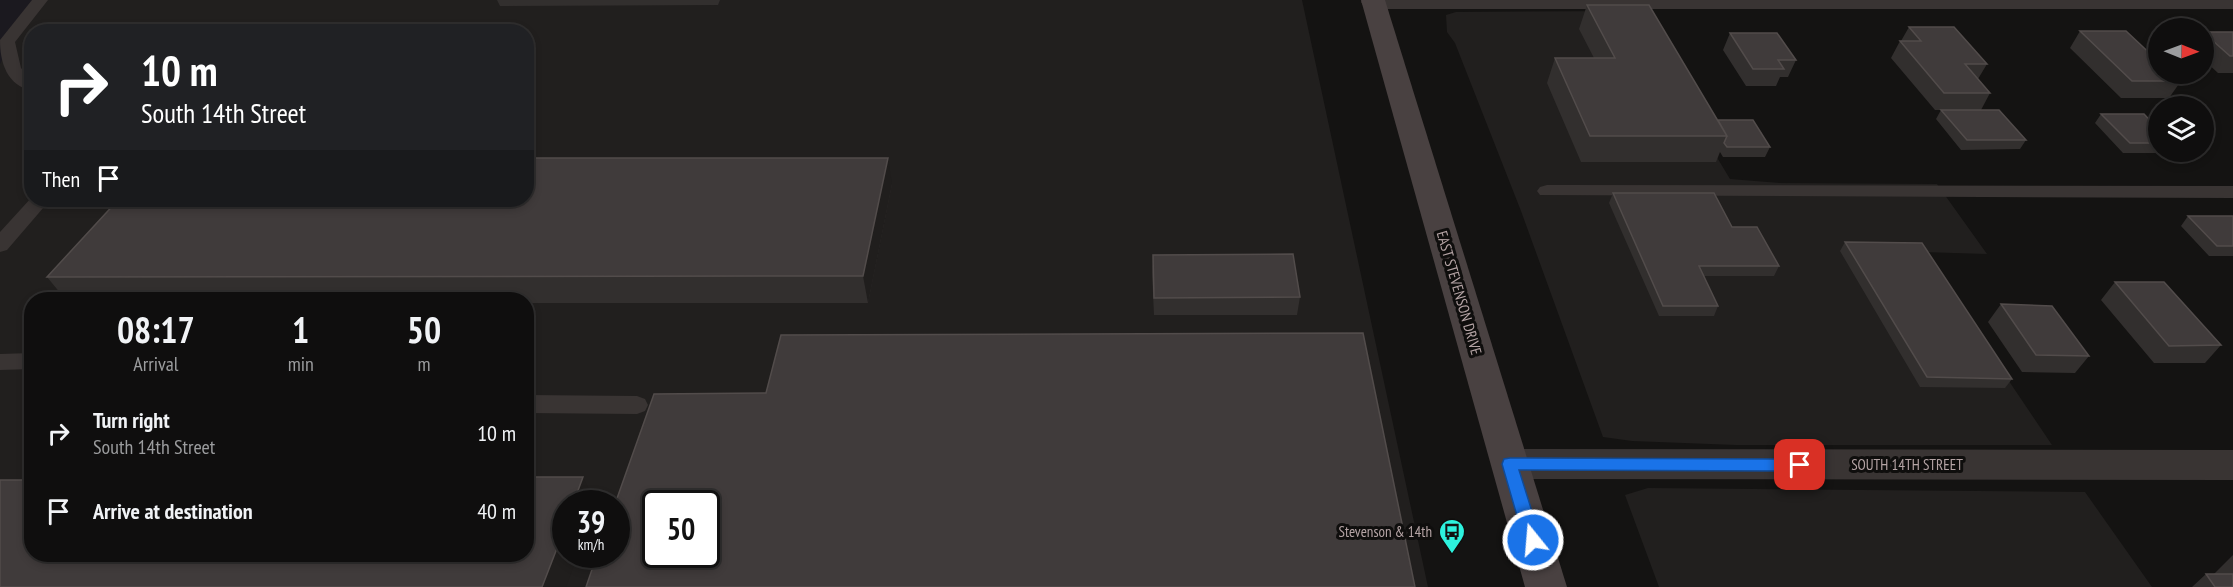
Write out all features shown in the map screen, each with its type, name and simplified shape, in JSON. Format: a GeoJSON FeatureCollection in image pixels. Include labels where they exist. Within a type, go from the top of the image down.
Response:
{"type":"FeatureCollection","features":[{"type":"Feature","properties":{"kind":"main road","name":"EAST STEVENSON DRIVE"},"geometry":{"type":"LineString","coordinates":[[1373,1],[1546,587]]}},
{"type":"Feature","properties":{"kind":"street"},"geometry":{"type":"LineString","coordinates":[[1373,1],[2233,2]]}},
{"type":"Feature","properties":{"kind":"street","name":"SOUTH 14TH STREET"},"geometry":{"type":"LineString","coordinates":[[1510,464],[2233,465]]}},
{"type":"Feature","properties":{"kind":"lane"},"geometry":{"type":"LineString","coordinates":[[24,84],[9,64],[8,42],[40,0]]}},
{"type":"Feature","properties":{"kind":"lane"},"geometry":{"type":"LineString","coordinates":[[1547,190],[2233,192]]}},
{"type":"Feature","properties":{"kind":"lane"},"geometry":{"type":"LineString","coordinates":[[0,244],[34,207]]}},
{"type":"Feature","properties":{"kind":"lane"},"geometry":{"type":"LineString","coordinates":[[0,362],[24,362]]}},
{"type":"Feature","properties":{"kind":"lane"},"geometry":{"type":"LineString","coordinates":[[534,404],[637,405]]}},
{"type":"Feature","properties":{"kind":"shaded area"},"geometry":{"type":"Polygon","coordinates":[[[0,0],[1302,0],[1428,587],[0,587],[0,0]]]}},
{"type":"Feature","properties":{"kind":"shaded area"},"geometry":{"type":"Polygon","coordinates":[[[0,0],[32,0],[0,64],[0,0]]]}},
{"type":"Feature","properties":{"kind":"shaded area"},"geometry":{"type":"Polygon","coordinates":[[[1629,11],[1730,179],[1780,183],[1937,184],[1987,254],[1922,252],[2052,445],[1736,445],[1632,441],[1603,437],[1521,211],[1455,43],[1447,32],[1446,15],[1456,12],[1629,11]]]}},
{"type":"Feature","properties":{"kind":"shaded area"},"geometry":{"type":"Polygon","coordinates":[[[1648,488],[2085,492],[2152,587],[1659,587],[1625,495],[1648,488]]]}},
{"type":"Feature","properties":{"kind":"building"},"geometry":{"type":"Polygon","coordinates":[[[1587,5],[1649,5],[1727,136],[1590,136],[1555,58],[1615,58],[1587,5]]]}},
{"type":"Feature","properties":{"kind":"building"},"geometry":{"type":"Polygon","coordinates":[[[1909,27],[1954,27],[1987,64],[1965,64],[1990,93],[1944,93],[1900,41],[1921,41],[1909,27]]]}},
{"type":"Feature","properties":{"kind":"building"},"geometry":{"type":"Polygon","coordinates":[[[2080,31],[2126,31],[2148,52],[2148,81],[2132,81],[2080,31]]]}},
{"type":"Feature","properties":{"kind":"building"},"geometry":{"type":"Polygon","coordinates":[[[2214,32],[2233,32],[2233,56],[2214,42],[2214,32]]]}},
{"type":"Feature","properties":{"kind":"building"},"geometry":{"type":"Polygon","coordinates":[[[1730,33],[1777,33],[1796,60],[1778,60],[1784,69],[1753,69],[1730,33]]]}},
{"type":"Feature","properties":{"kind":"building"},"geometry":{"type":"Polygon","coordinates":[[[1941,110],[1999,110],[2026,140],[1967,140],[1941,110]]]}},
{"type":"Feature","properties":{"kind":"building"},"geometry":{"type":"Polygon","coordinates":[[[2101,114],[2144,114],[2148,118],[2148,143],[2130,143],[2101,114]]]}},
{"type":"Feature","properties":{"kind":"building"},"geometry":{"type":"Polygon","coordinates":[[[1718,120],[1753,120],[1770,147],[1727,147],[1724,143],[1727,136],[1718,120]]]}},
{"type":"Feature","properties":{"kind":"building"},"geometry":{"type":"Polygon","coordinates":[[[534,158],[888,158],[863,276],[47,277],[112,207],[534,207],[534,158]]]}},
{"type":"Feature","properties":{"kind":"building"},"geometry":{"type":"Polygon","coordinates":[[[1613,193],[1714,193],[1732,227],[1757,227],[1779,266],[1699,266],[1718,306],[1663,306],[1613,193]]]}},
{"type":"Feature","properties":{"kind":"building"},"geometry":{"type":"Polygon","coordinates":[[[2188,216],[2233,216],[2233,246],[2217,246],[2188,216]]]}},
{"type":"Feature","properties":{"kind":"building"},"geometry":{"type":"Polygon","coordinates":[[[1845,242],[1922,243],[2012,379],[1927,377],[1845,242]]]}},
{"type":"Feature","properties":{"kind":"building"},"geometry":{"type":"Polygon","coordinates":[[[1293,254],[1300,297],[1154,298],[1153,255],[1293,254]]]}},
{"type":"Feature","properties":{"kind":"building"},"geometry":{"type":"Polygon","coordinates":[[[2115,282],[2164,282],[2221,345],[2169,346],[2115,282]]]}},
{"type":"Feature","properties":{"kind":"building"},"geometry":{"type":"Polygon","coordinates":[[[2001,304],[2052,306],[2089,356],[2036,355],[2001,304]]]}},
{"type":"Feature","properties":{"kind":"building"},"geometry":{"type":"Polygon","coordinates":[[[1363,333],[1415,587],[586,587],[593,568],[630,568],[630,490],[620,490],[654,394],[766,393],[781,335],[1363,333]]]}},
{"type":"Feature","properties":{"kind":"building"},"geometry":{"type":"Polygon","coordinates":[[[534,477],[583,477],[578,490],[552,490],[552,561],[542,587],[0,587],[0,480],[24,480],[24,562],[534,562],[534,477]]]}},
{"type":"Feature","properties":{"kind":"building"},"geometry":{"type":"Polygon","coordinates":[[[2206,574],[2233,574],[2233,587],[2215,587],[2206,574]]]}},
{"type":"Feature","properties":{"kind":"place","name":"Stevenson & 14th"},"geometry":{"type":"Point","coordinates":[1452,555]}},
{"type":"Feature","properties":{"kind":"route"},"geometry":{"type":"LineString","coordinates":[[1533,540],[1510,464],[1800,465]]}}]}
